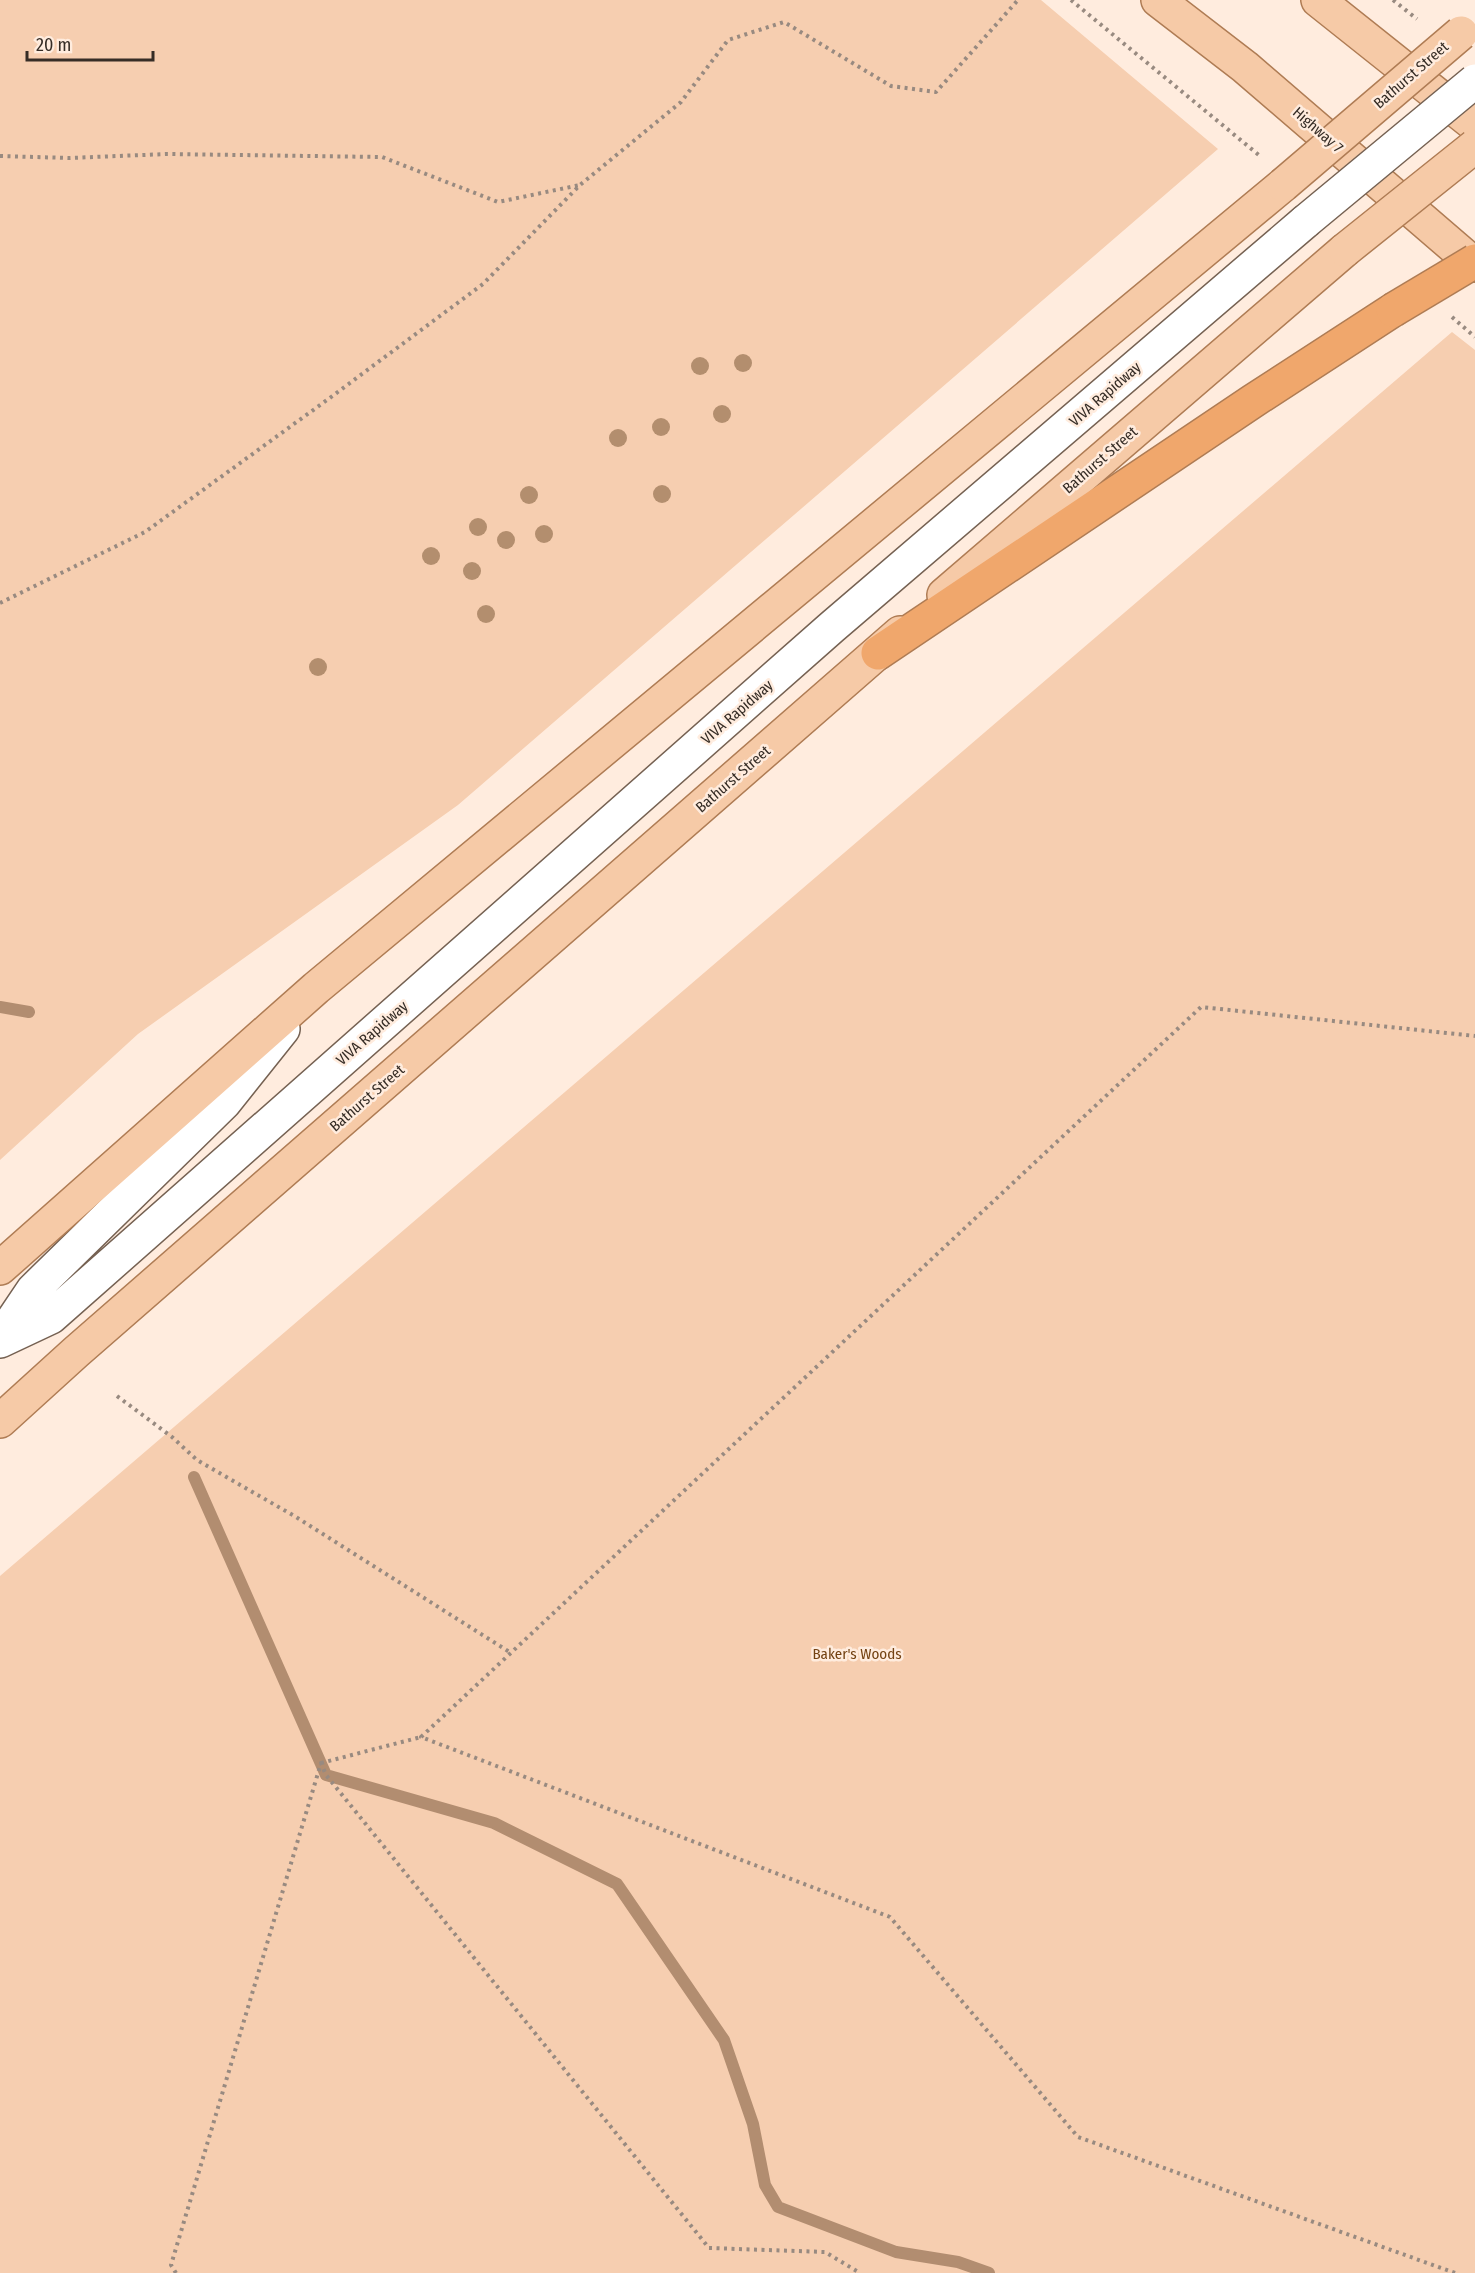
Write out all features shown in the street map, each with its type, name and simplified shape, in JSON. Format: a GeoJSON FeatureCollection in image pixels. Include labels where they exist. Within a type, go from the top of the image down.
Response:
{"type":"FeatureCollection","features":[{"type":"Feature","properties":{"kind":"highway"},"geometry":{"type":"LineString","coordinates":[[878,653],[1253,401],[1393,310],[1475,263]]}},
{"type":"Feature","properties":{"kind":"main road","name":"Highway 7"},"geometry":{"type":"LineString","coordinates":[[1158,0],[1245,68],[1475,263]]}},
{"type":"Feature","properties":{"kind":"main road"},"geometry":{"type":"LineString","coordinates":[[1318,0],[1475,125]]}},
{"type":"Feature","properties":{"kind":"main road","name":"Bathurst Street"},"geometry":{"type":"LineString","coordinates":[[0,1268],[315,988],[1283,185],[1468,26]]}},
{"type":"Feature","properties":{"kind":"main road","name":"Bathurst Street"},"geometry":{"type":"LineString","coordinates":[[0,1421],[878,653],[1345,249],[1475,146]]}},
{"type":"Feature","properties":{"kind":"lane","name":"VIVA Rapidway"},"geometry":{"type":"LineString","coordinates":[[0,1340],[51,1317],[832,627],[1306,221],[1475,81]]}},
{"type":"Feature","properties":{"kind":"lane","name":"VIVA Rapidway"},"geometry":{"type":"LineString","coordinates":[[0,1340],[33,1290],[224,1103],[315,988]]}},
{"type":"Feature","properties":{"kind":"path"},"geometry":{"type":"LineString","coordinates":[[0,603],[145,532],[483,284],[580,185],[681,102],[728,40],[783,22],[891,86],[936,92],[1018,0]]}},
{"type":"Feature","properties":{"kind":"path"},"geometry":{"type":"LineString","coordinates":[[0,156],[69,158],[167,154],[382,157],[498,202],[580,185]]}},
{"type":"Feature","properties":{"kind":"path"},"geometry":{"type":"LineString","coordinates":[[321,1763],[421,1737],[1201,1007],[1475,1036]]}},
{"type":"Feature","properties":{"kind":"path"},"geometry":{"type":"LineString","coordinates":[[117,1396],[172,1437],[197,1460],[296,1517],[511,1653]]}},
{"type":"Feature","properties":{"kind":"path"},"geometry":{"type":"LineString","coordinates":[[421,1737],[890,1917],[1078,2137],[1455,2273]]}},
{"type":"Feature","properties":{"kind":"path"},"geometry":{"type":"LineString","coordinates":[[176,2273],[171,2265],[321,1763]]}},
{"type":"Feature","properties":{"kind":"path"},"geometry":{"type":"LineString","coordinates":[[321,1763],[326,1775],[708,2248],[825,2252],[860,2273]]}},
{"type":"Feature","properties":{"kind":"green space"},"geometry":{"type":"Polygon","coordinates":[[[0,0],[1041,0],[1218,149],[458,805],[138,1034],[0,1160],[0,0]]]}},
{"type":"Feature","properties":{"kind":"green space","name":"Baker's Woods"},"geometry":{"type":"Polygon","coordinates":[[[1452,332],[1475,350],[1475,2273],[0,2273],[0,1576],[1452,332]]]}},
{"type":"Feature","properties":{"kind":"waterway"},"geometry":{"type":"LineString","coordinates":[[0,1007],[29,1012]]}},
{"type":"Feature","properties":{"kind":"waterway"},"geometry":{"type":"LineString","coordinates":[[194,1477],[326,1775],[494,1823],[617,1884],[724,2040],[753,2124],[765,2185],[778,2207],[896,2252],[958,2262],[989,2273]]}}]}
